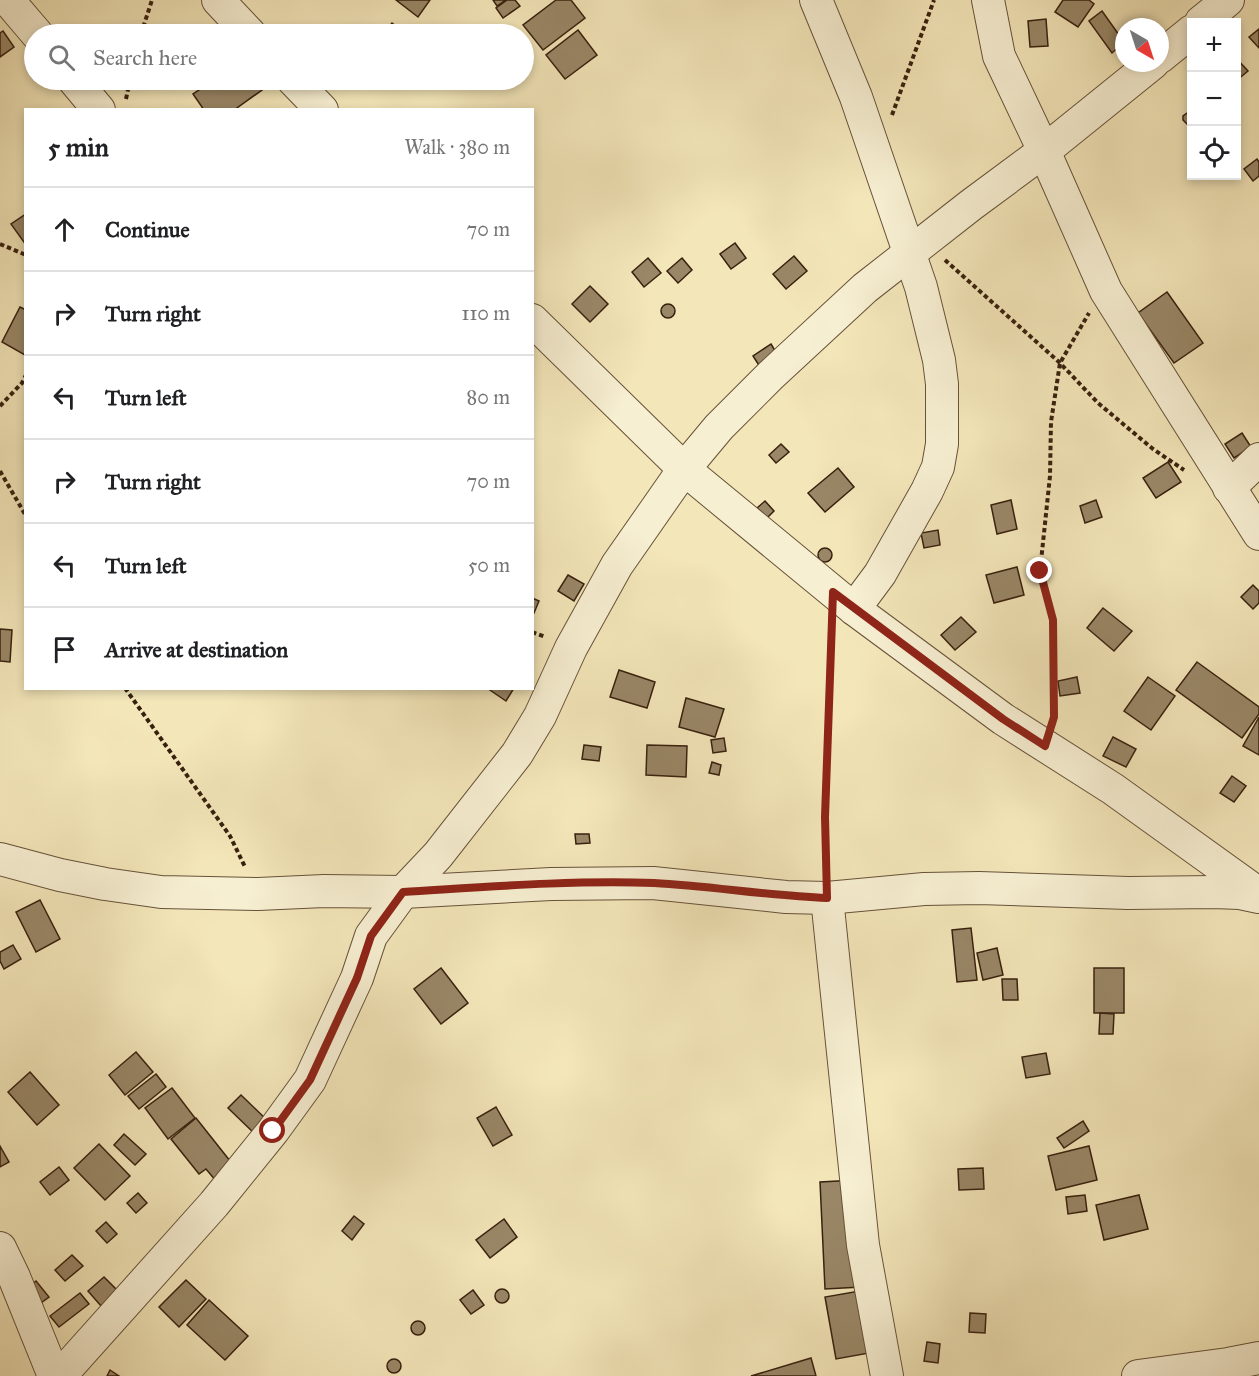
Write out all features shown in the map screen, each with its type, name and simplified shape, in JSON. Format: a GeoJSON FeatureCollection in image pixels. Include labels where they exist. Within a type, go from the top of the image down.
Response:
{"type":"FeatureCollection","features":[{"type":"Feature","properties":{"kind":"street"},"geometry":{"type":"LineString","coordinates":[[8,0],[28,24]]}},
{"type":"Feature","properties":{"kind":"street"},"geometry":{"type":"LineString","coordinates":[[218,0],[241,24]]}},
{"type":"Feature","properties":{"kind":"street"},"geometry":{"type":"LineString","coordinates":[[816,0],[840,56],[877,158],[919,246],[921,288],[939,360],[942,384],[942,444],[938,467],[880,574],[843,600]]}},
{"type":"Feature","properties":{"kind":"street"},"geometry":{"type":"LineString","coordinates":[[988,0],[999,56],[1106,291],[1259,534]]}},
{"type":"Feature","properties":{"kind":"street"},"geometry":{"type":"LineString","coordinates":[[1207,18],[1228,0]]}},
{"type":"Feature","properties":{"kind":"street"},"geometry":{"type":"LineString","coordinates":[[1169,49],[1187,34]]}},
{"type":"Feature","properties":{"kind":"street"},"geometry":{"type":"LineString","coordinates":[[60,1376],[214,1204],[273,1131],[310,1080],[357,978],[371,936],[403,892],[438,855],[517,754],[540,716],[571,648],[617,565],[684,468],[771,375],[865,288],[1044,151],[1142,72]]}},
{"type":"Feature","properties":{"kind":"street"},"geometry":{"type":"LineString","coordinates":[[82,90],[97,108]]}},
{"type":"Feature","properties":{"kind":"street"},"geometry":{"type":"LineString","coordinates":[[303,90],[320,108]]}},
{"type":"Feature","properties":{"kind":"street"},"geometry":{"type":"LineString","coordinates":[[534,322],[684,468],[843,600],[1003,719],[1113,789],[1259,895]]}},
{"type":"Feature","properties":{"kind":"street"},"geometry":{"type":"LineString","coordinates":[[1229,488],[1259,459]]}},
{"type":"Feature","properties":{"kind":"street"},"geometry":{"type":"LineString","coordinates":[[0,859],[105,885],[161,892],[258,894],[324,891],[403,892],[551,884],[653,883],[786,897],[827,898],[924,889],[979,888],[1259,895]]}},
{"type":"Feature","properties":{"kind":"street"},"geometry":{"type":"LineString","coordinates":[[827,898],[863,1245],[887,1376]]}},
{"type":"Feature","properties":{"kind":"street"},"geometry":{"type":"LineString","coordinates":[[0,1248],[54,1376]]}},
{"type":"Feature","properties":{"kind":"street"},"geometry":{"type":"LineString","coordinates":[[1138,1376],[1259,1358]]}},
{"type":"Feature","properties":{"kind":"path"},"geometry":{"type":"LineString","coordinates":[[144,24],[152,0]]}},
{"type":"Feature","properties":{"kind":"path"},"geometry":{"type":"LineString","coordinates":[[877,158],[934,0]]}},
{"type":"Feature","properties":{"kind":"path"},"geometry":{"type":"LineString","coordinates":[[124,108],[128,90]]}},
{"type":"Feature","properties":{"kind":"path"},"geometry":{"type":"LineString","coordinates":[[0,244],[24,254]]}},
{"type":"Feature","properties":{"kind":"path"},"geometry":{"type":"LineString","coordinates":[[919,246],[950,266],[996,305],[1060,363],[1098,404],[1153,449],[1186,472]]}},
{"type":"Feature","properties":{"kind":"path"},"geometry":{"type":"LineString","coordinates":[[1045,746],[1054,717],[1053,620],[1040,571],[1050,476],[1051,422],[1060,363],[1085,318],[1106,291]]}},
{"type":"Feature","properties":{"kind":"path"},"geometry":{"type":"LineString","coordinates":[[0,406],[24,379]]}},
{"type":"Feature","properties":{"kind":"path"},"geometry":{"type":"LineString","coordinates":[[0,471],[24,513]]}},
{"type":"Feature","properties":{"kind":"path"},"geometry":{"type":"LineString","coordinates":[[827,898],[825,817],[843,600]]}},
{"type":"Feature","properties":{"kind":"path"},"geometry":{"type":"LineString","coordinates":[[126,690],[230,836],[258,894]]}},
{"type":"Feature","properties":{"kind":"building"},"geometry":{"type":"Polygon","coordinates":[[[396,0],[430,0],[418,17],[396,0]]]}},
{"type":"Feature","properties":{"kind":"building"},"geometry":{"type":"Polygon","coordinates":[[[493,0],[506,0],[497,6],[493,0]]]}},
{"type":"Feature","properties":{"kind":"building"},"geometry":{"type":"Polygon","coordinates":[[[507,0],[515,0],[520,6],[503,18],[496,8],[507,0]]]}},
{"type":"Feature","properties":{"kind":"building"},"geometry":{"type":"Polygon","coordinates":[[[556,0],[571,0],[585,18],[543,50],[534,39],[534,24],[524,24],[556,0]]]}},
{"type":"Feature","properties":{"kind":"building"},"geometry":{"type":"Polygon","coordinates":[[[1063,0],[1089,0],[1094,4],[1078,27],[1055,12],[1063,0]]]}},
{"type":"Feature","properties":{"kind":"building"},"geometry":{"type":"Polygon","coordinates":[[[1102,11],[1115,29],[1115,50],[1112,53],[1089,21],[1102,11]]]}},
{"type":"Feature","properties":{"kind":"building"},"geometry":{"type":"Polygon","coordinates":[[[1046,19],[1048,46],[1030,47],[1028,21],[1046,19]]]}},
{"type":"Feature","properties":{"kind":"building"},"geometry":{"type":"Polygon","coordinates":[[[1259,29],[1259,48],[1249,37],[1259,29]]]}},
{"type":"Feature","properties":{"kind":"building"},"geometry":{"type":"Polygon","coordinates":[[[578,30],[597,55],[565,79],[546,55],[578,30]]]}},
{"type":"Feature","properties":{"kind":"building"},"geometry":{"type":"Polygon","coordinates":[[[3,31],[14,47],[0,57],[0,33],[3,31]]]}},
{"type":"Feature","properties":{"kind":"building"},"geometry":{"type":"Polygon","coordinates":[[[1241,63],[1248,71],[1241,77],[1241,63]]]}},
{"type":"Feature","properties":{"kind":"building"},"geometry":{"type":"Polygon","coordinates":[[[199,90],[262,90],[237,108],[203,108],[193,94],[199,90]]]}},
{"type":"Feature","properties":{"kind":"building"},"geometry":{"type":"Polygon","coordinates":[[[1187,113],[1187,124],[1183,120],[1183,116],[1187,113]]]}},
{"type":"Feature","properties":{"kind":"building"},"geometry":{"type":"Polygon","coordinates":[[[1257,159],[1259,176],[1253,181],[1244,169],[1257,159]]]}},
{"type":"Feature","properties":{"kind":"building"},"geometry":{"type":"Polygon","coordinates":[[[24,215],[24,242],[11,224],[24,215]]]}},
{"type":"Feature","properties":{"kind":"building"},"geometry":{"type":"Polygon","coordinates":[[[735,243],[746,258],[731,269],[720,254],[735,243]]]}},
{"type":"Feature","properties":{"kind":"building"},"geometry":{"type":"Polygon","coordinates":[[[794,256],[807,271],[786,289],[773,274],[794,256]]]}},
{"type":"Feature","properties":{"kind":"building"},"geometry":{"type":"Polygon","coordinates":[[[648,258],[661,273],[644,287],[632,272],[648,258]]]}},
{"type":"Feature","properties":{"kind":"building"},"geometry":{"type":"Polygon","coordinates":[[[682,258],[692,270],[678,283],[667,271],[682,258]]]}},
{"type":"Feature","properties":{"kind":"building"},"geometry":{"type":"Polygon","coordinates":[[[590,286],[608,304],[590,322],[572,304],[590,286]]]}},
{"type":"Feature","properties":{"kind":"building"},"geometry":{"type":"Polygon","coordinates":[[[1167,292],[1203,343],[1174,363],[1138,313],[1167,292]]]}},
{"type":"Feature","properties":{"kind":"building"},"geometry":{"type":"Polygon","coordinates":[[[665,304],[671,304],[675,311],[671,318],[665,318],[661,314],[661,308],[665,304]]]}},
{"type":"Feature","properties":{"kind":"building"},"geometry":{"type":"Polygon","coordinates":[[[20,307],[24,309],[24,354],[2,342],[20,307]]]}},
{"type":"Feature","properties":{"kind":"building"},"geometry":{"type":"Polygon","coordinates":[[[771,344],[780,359],[762,370],[753,356],[771,344]]]}},
{"type":"Feature","properties":{"kind":"building"},"geometry":{"type":"Polygon","coordinates":[[[1242,433],[1251,447],[1234,458],[1225,444],[1242,433]]]}},
{"type":"Feature","properties":{"kind":"building"},"geometry":{"type":"Polygon","coordinates":[[[781,444],[789,452],[776,463],[769,455],[781,444]]]}},
{"type":"Feature","properties":{"kind":"building"},"geometry":{"type":"Polygon","coordinates":[[[1168,462],[1181,482],[1156,498],[1143,478],[1168,462]]]}},
{"type":"Feature","properties":{"kind":"building"},"geometry":{"type":"Polygon","coordinates":[[[838,468],[854,487],[825,512],[808,493],[838,468]]]}},
{"type":"Feature","properties":{"kind":"building"},"geometry":{"type":"Polygon","coordinates":[[[1011,500],[1017,529],[997,534],[991,505],[1011,500]]]}},
{"type":"Feature","properties":{"kind":"building"},"geometry":{"type":"Polygon","coordinates":[[[1096,500],[1102,517],[1085,523],[1080,506],[1096,500]]]}},
{"type":"Feature","properties":{"kind":"building"},"geometry":{"type":"Polygon","coordinates":[[[765,501],[774,511],[767,518],[757,508],[765,501]]]}},
{"type":"Feature","properties":{"kind":"building"},"geometry":{"type":"Polygon","coordinates":[[[938,530],[940,545],[924,548],[921,533],[938,530]]]}},
{"type":"Feature","properties":{"kind":"building"},"geometry":{"type":"Polygon","coordinates":[[[822,548],[828,548],[832,555],[828,562],[822,562],[818,558],[818,552],[822,548]]]}},
{"type":"Feature","properties":{"kind":"building"},"geometry":{"type":"Polygon","coordinates":[[[1017,567],[1024,595],[994,603],[986,575],[1017,567]]]}},
{"type":"Feature","properties":{"kind":"building"},"geometry":{"type":"Polygon","coordinates":[[[568,575],[584,584],[574,601],[558,591],[568,575]]]}},
{"type":"Feature","properties":{"kind":"building"},"geometry":{"type":"Polygon","coordinates":[[[1253,585],[1259,591],[1259,603],[1253,609],[1241,597],[1253,585]]]}},
{"type":"Feature","properties":{"kind":"building"},"geometry":{"type":"Polygon","coordinates":[[[534,599],[539,601],[534,613],[534,599]]]}},
{"type":"Feature","properties":{"kind":"building"},"geometry":{"type":"Polygon","coordinates":[[[1103,608],[1132,631],[1114,651],[1087,628],[1103,608]]]}},
{"type":"Feature","properties":{"kind":"building"},"geometry":{"type":"Polygon","coordinates":[[[961,617],[976,632],[955,650],[941,635],[961,617]]]}},
{"type":"Feature","properties":{"kind":"building"},"geometry":{"type":"Polygon","coordinates":[[[0,629],[12,630],[10,662],[0,661],[0,629]]]}},
{"type":"Feature","properties":{"kind":"building"},"geometry":{"type":"Polygon","coordinates":[[[1197,662],[1259,707],[1259,714],[1242,738],[1176,690],[1197,662]]]}},
{"type":"Feature","properties":{"kind":"building"},"geometry":{"type":"Polygon","coordinates":[[[619,670],[655,682],[647,708],[610,697],[619,670]]]}},
{"type":"Feature","properties":{"kind":"building"},"geometry":{"type":"Polygon","coordinates":[[[1077,677],[1080,693],[1060,696],[1058,681],[1077,677]]]}},
{"type":"Feature","properties":{"kind":"building"},"geometry":{"type":"Polygon","coordinates":[[[1148,677],[1175,696],[1151,730],[1124,711],[1148,677]]]}},
{"type":"Feature","properties":{"kind":"building"},"geometry":{"type":"Polygon","coordinates":[[[490,690],[513,690],[506,701],[490,690]]]}},
{"type":"Feature","properties":{"kind":"building"},"geometry":{"type":"Polygon","coordinates":[[[686,698],[724,709],[715,737],[679,727],[686,698]]]}},
{"type":"Feature","properties":{"kind":"building"},"geometry":{"type":"Polygon","coordinates":[[[1259,717],[1259,755],[1243,746],[1259,717]]]}},
{"type":"Feature","properties":{"kind":"building"},"geometry":{"type":"Polygon","coordinates":[[[1113,737],[1136,749],[1126,767],[1103,756],[1113,737]]]}},
{"type":"Feature","properties":{"kind":"building"},"geometry":{"type":"Polygon","coordinates":[[[724,738],[726,751],[713,753],[711,740],[724,738]]]}},
{"type":"Feature","properties":{"kind":"building"},"geometry":{"type":"Polygon","coordinates":[[[584,745],[601,747],[599,761],[582,759],[584,745]]]}},
{"type":"Feature","properties":{"kind":"building"},"geometry":{"type":"Polygon","coordinates":[[[647,745],[687,746],[686,777],[646,775],[647,745]]]}},
{"type":"Feature","properties":{"kind":"building"},"geometry":{"type":"Polygon","coordinates":[[[712,762],[721,765],[719,775],[709,773],[712,762]]]}},
{"type":"Feature","properties":{"kind":"building"},"geometry":{"type":"Polygon","coordinates":[[[1232,776],[1246,786],[1234,802],[1220,793],[1232,776]]]}},
{"type":"Feature","properties":{"kind":"building"},"geometry":{"type":"Polygon","coordinates":[[[575,834],[589,834],[590,843],[576,844],[575,834]]]}},
{"type":"Feature","properties":{"kind":"building"},"geometry":{"type":"Polygon","coordinates":[[[40,900],[60,939],[36,952],[16,912],[40,900]]]}},
{"type":"Feature","properties":{"kind":"building"},"geometry":{"type":"Polygon","coordinates":[[[971,928],[977,980],[957,982],[952,930],[971,928]]]}},
{"type":"Feature","properties":{"kind":"building"},"geometry":{"type":"Polygon","coordinates":[[[13,945],[21,959],[4,969],[0,961],[0,952],[13,945]]]}},
{"type":"Feature","properties":{"kind":"building"},"geometry":{"type":"Polygon","coordinates":[[[997,948],[1003,975],[983,980],[977,953],[997,948]]]}},
{"type":"Feature","properties":{"kind":"building"},"geometry":{"type":"Polygon","coordinates":[[[441,968],[468,1003],[441,1024],[414,989],[441,968]]]}},
{"type":"Feature","properties":{"kind":"building"},"geometry":{"type":"Polygon","coordinates":[[[1094,968],[1124,968],[1124,1013],[1094,1013],[1094,968]]]}},
{"type":"Feature","properties":{"kind":"building"},"geometry":{"type":"Polygon","coordinates":[[[1002,979],[1017,979],[1018,1000],[1003,1000],[1002,979]]]}},
{"type":"Feature","properties":{"kind":"building"},"geometry":{"type":"Polygon","coordinates":[[[1100,1013],[1114,1014],[1113,1034],[1099,1034],[1100,1013]]]}},
{"type":"Feature","properties":{"kind":"building"},"geometry":{"type":"Polygon","coordinates":[[[136,1052],[153,1072],[125,1095],[109,1075],[136,1052]]]}},
{"type":"Feature","properties":{"kind":"building"},"geometry":{"type":"Polygon","coordinates":[[[1046,1053],[1050,1074],[1026,1078],[1022,1057],[1046,1053]]]}},
{"type":"Feature","properties":{"kind":"building"},"geometry":{"type":"Polygon","coordinates":[[[30,1072],[59,1105],[37,1125],[8,1092],[30,1072]]]}},
{"type":"Feature","properties":{"kind":"building"},"geometry":{"type":"Polygon","coordinates":[[[156,1074],[166,1087],[139,1109],[128,1096],[156,1074]]]}},
{"type":"Feature","properties":{"kind":"building"},"geometry":{"type":"Polygon","coordinates":[[[172,1088],[195,1118],[168,1139],[145,1108],[172,1088]]]}},
{"type":"Feature","properties":{"kind":"building"},"geometry":{"type":"Polygon","coordinates":[[[241,1095],[270,1123],[257,1136],[228,1108],[241,1095]]]}},
{"type":"Feature","properties":{"kind":"building"},"geometry":{"type":"Polygon","coordinates":[[[496,1107],[512,1135],[493,1146],[477,1118],[496,1107]]]}},
{"type":"Feature","properties":{"kind":"building"},"geometry":{"type":"Polygon","coordinates":[[[196,1118],[234,1166],[216,1181],[206,1169],[199,1174],[171,1139],[196,1118]]]}},
{"type":"Feature","properties":{"kind":"building"},"geometry":{"type":"Polygon","coordinates":[[[1083,1121],[1089,1131],[1064,1148],[1057,1138],[1083,1121]]]}},
{"type":"Feature","properties":{"kind":"building"},"geometry":{"type":"Polygon","coordinates":[[[124,1134],[146,1154],[135,1165],[114,1145],[124,1134]]]}},
{"type":"Feature","properties":{"kind":"building"},"geometry":{"type":"Polygon","coordinates":[[[99,1144],[130,1176],[105,1200],[74,1168],[99,1144]]]}},
{"type":"Feature","properties":{"kind":"building"},"geometry":{"type":"Polygon","coordinates":[[[0,1146],[9,1162],[0,1167],[0,1146]]]}},
{"type":"Feature","properties":{"kind":"building"},"geometry":{"type":"Polygon","coordinates":[[[1089,1146],[1097,1180],[1056,1190],[1048,1156],[1089,1146]]]}},
{"type":"Feature","properties":{"kind":"building"},"geometry":{"type":"Polygon","coordinates":[[[59,1167],[69,1180],[50,1195],[40,1182],[59,1167]]]}},
{"type":"Feature","properties":{"kind":"building"},"geometry":{"type":"Polygon","coordinates":[[[983,1168],[984,1189],[959,1190],[958,1169],[983,1168]]]}},
{"type":"Feature","properties":{"kind":"building"},"geometry":{"type":"Polygon","coordinates":[[[856,1180],[861,1287],[825,1289],[820,1182],[856,1180]]]}},
{"type":"Feature","properties":{"kind":"building"},"geometry":{"type":"Polygon","coordinates":[[[138,1193],[147,1203],[136,1213],[127,1203],[138,1193]]]}},
{"type":"Feature","properties":{"kind":"building"},"geometry":{"type":"Polygon","coordinates":[[[1085,1195],[1087,1211],[1068,1214],[1066,1197],[1085,1195]]]}},
{"type":"Feature","properties":{"kind":"building"},"geometry":{"type":"Polygon","coordinates":[[[1139,1195],[1148,1229],[1104,1240],[1096,1205],[1139,1195]]]}},
{"type":"Feature","properties":{"kind":"building"},"geometry":{"type":"Polygon","coordinates":[[[354,1216],[364,1224],[352,1240],[342,1231],[354,1216]]]}},
{"type":"Feature","properties":{"kind":"building"},"geometry":{"type":"Polygon","coordinates":[[[504,1219],[517,1237],[490,1258],[476,1240],[504,1219]]]}},
{"type":"Feature","properties":{"kind":"building"},"geometry":{"type":"Polygon","coordinates":[[[106,1222],[117,1234],[107,1243],[96,1231],[106,1222]]]}},
{"type":"Feature","properties":{"kind":"building"},"geometry":{"type":"Polygon","coordinates":[[[72,1255],[83,1266],[65,1281],[55,1270],[72,1255]]]}},
{"type":"Feature","properties":{"kind":"building"},"geometry":{"type":"Polygon","coordinates":[[[104,1277],[117,1290],[101,1306],[88,1291],[104,1277]]]}},
{"type":"Feature","properties":{"kind":"building"},"geometry":{"type":"Polygon","coordinates":[[[186,1280],[206,1299],[179,1327],[159,1307],[186,1280]]]}},
{"type":"Feature","properties":{"kind":"building"},"geometry":{"type":"Polygon","coordinates":[[[36,1281],[49,1297],[34,1308],[21,1293],[36,1281]]]}},
{"type":"Feature","properties":{"kind":"building"},"geometry":{"type":"Polygon","coordinates":[[[499,1289],[505,1289],[509,1296],[505,1303],[499,1303],[495,1299],[495,1293],[499,1289]]]}},
{"type":"Feature","properties":{"kind":"building"},"geometry":{"type":"Polygon","coordinates":[[[473,1290],[484,1305],[471,1314],[460,1300],[473,1290]]]}},
{"type":"Feature","properties":{"kind":"building"},"geometry":{"type":"Polygon","coordinates":[[[865,1290],[875,1352],[836,1359],[825,1297],[865,1290]]]}},
{"type":"Feature","properties":{"kind":"building"},"geometry":{"type":"Polygon","coordinates":[[[80,1293],[89,1304],[59,1327],[50,1316],[80,1293]]]}},
{"type":"Feature","properties":{"kind":"building"},"geometry":{"type":"Polygon","coordinates":[[[209,1300],[248,1336],[225,1360],[187,1325],[209,1300]]]}},
{"type":"Feature","properties":{"kind":"building"},"geometry":{"type":"Polygon","coordinates":[[[970,1313],[986,1314],[985,1333],[969,1332],[970,1313]]]}},
{"type":"Feature","properties":{"kind":"building"},"geometry":{"type":"Polygon","coordinates":[[[415,1321],[421,1321],[425,1328],[421,1335],[415,1335],[411,1331],[411,1325],[415,1321]]]}},
{"type":"Feature","properties":{"kind":"building"},"geometry":{"type":"Polygon","coordinates":[[[927,1342],[940,1344],[938,1363],[924,1361],[927,1342]]]}},
{"type":"Feature","properties":{"kind":"building"},"geometry":{"type":"Polygon","coordinates":[[[811,1358],[816,1376],[751,1376],[811,1358]]]}},
{"type":"Feature","properties":{"kind":"building"},"geometry":{"type":"Polygon","coordinates":[[[391,1359],[397,1359],[401,1366],[397,1373],[391,1373],[387,1369],[387,1363],[391,1359]]]}},
{"type":"Feature","properties":{"kind":"building"},"geometry":{"type":"Polygon","coordinates":[[[110,1370],[119,1376],[107,1376],[110,1370]]]}},
{"type":"Feature","properties":{"kind":"route"},"geometry":{"type":"LineString","coordinates":[[273,1131],[310,1080],[357,978],[371,936],[403,892],[551,884],[653,883],[786,897],[827,898],[825,817],[833,592],[1003,719],[1045,746],[1054,717],[1053,620],[1040,571]]}}]}
